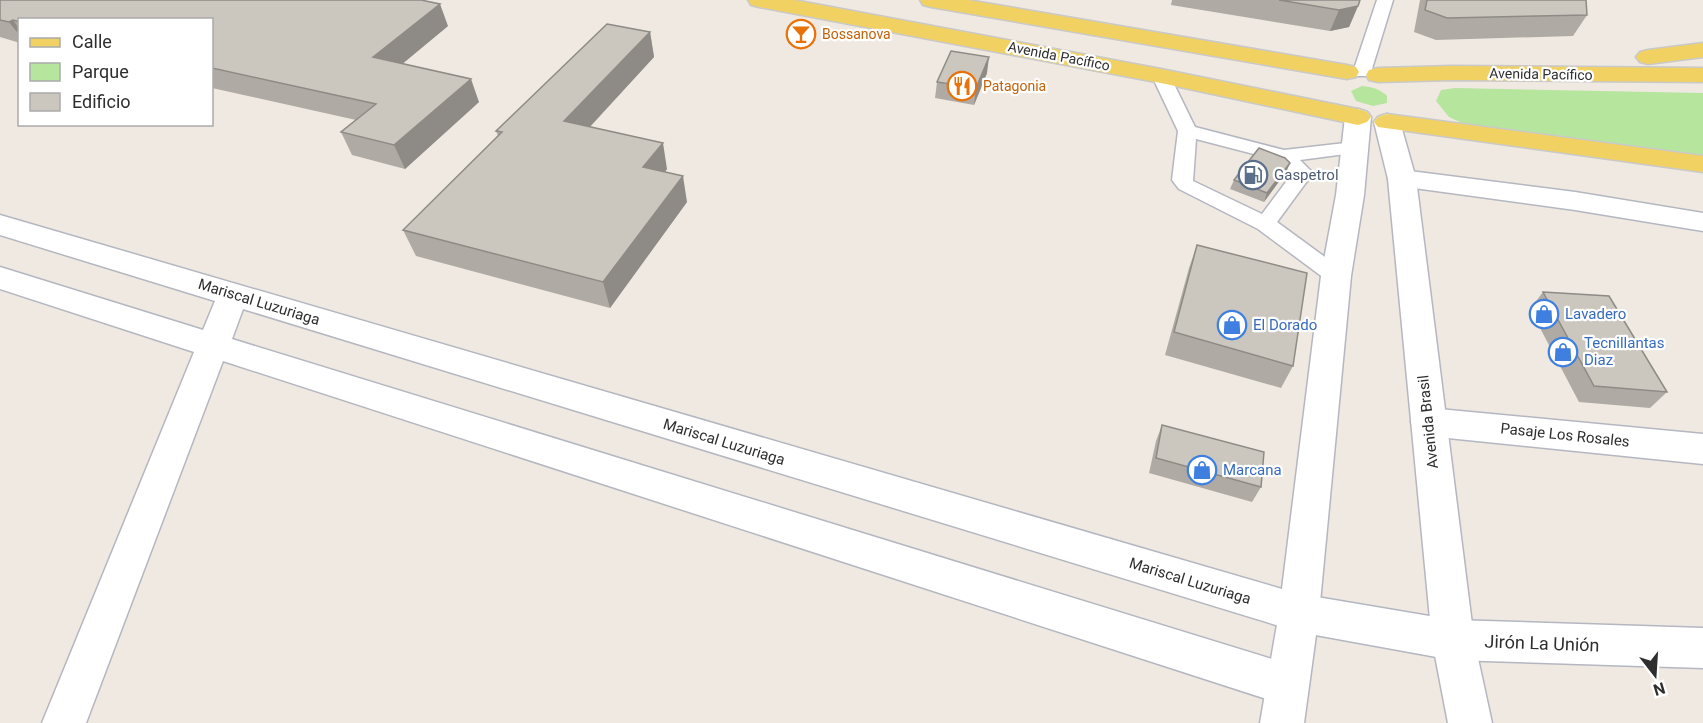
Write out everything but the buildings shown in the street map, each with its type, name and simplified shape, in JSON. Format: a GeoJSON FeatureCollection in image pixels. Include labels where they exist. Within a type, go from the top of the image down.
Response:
{"type":"FeatureCollection","features":[{"type":"Feature","properties":{"kind":"main road","name":"Avenida Pacífico"},"geometry":{"type":"LineString","coordinates":[[759,0],[1161,76],[1366,129],[1703,164]]}},
{"type":"Feature","properties":{"kind":"main road","name":"Avenida Pacífico"},"geometry":{"type":"LineString","coordinates":[[931,0],[1263,59],[1363,73],[1703,75]]}},
{"type":"Feature","properties":{"kind":"main road"},"geometry":{"type":"LineString","coordinates":[[1529,73],[1703,51]]}},
{"type":"Feature","properties":{"kind":"main road"},"geometry":{"type":"LineString","coordinates":[[1363,73],[1404,86],[1414,98],[1416,109],[1410,116],[1366,129],[1331,103],[1324,94],[1322,86],[1326,79],[1335,74],[1363,73]]}},
{"type":"Feature","properties":{"kind":"street","name":"Avenida Brasil"},"geometry":{"type":"LineString","coordinates":[[1366,129],[1395,146],[1402,179],[1453,640],[1470,723]]}},
{"type":"Feature","properties":{"kind":"street"},"geometry":{"type":"LineString","coordinates":[[1282,723],[1299,613],[1336,276],[1350,195],[1366,129]]}},
{"type":"Feature","properties":{"kind":"street"},"geometry":{"type":"LineString","coordinates":[[1402,179],[1575,201],[1703,222]]}},
{"type":"Feature","properties":{"kind":"street","name":"Mariscal Luzuriaga"},"geometry":{"type":"LineString","coordinates":[[0,225],[1299,613],[1453,640]]}},
{"type":"Feature","properties":{"kind":"street"},"geometry":{"type":"LineString","coordinates":[[0,278],[1288,685]]}},
{"type":"Feature","properties":{"kind":"street"},"geometry":{"type":"LineString","coordinates":[[64,723],[233,294]]}},
{"type":"Feature","properties":{"kind":"street","name":"Pasaje Los Rosales"},"geometry":{"type":"LineString","coordinates":[[1428,422],[1703,448]]}},
{"type":"Feature","properties":{"kind":"street","name":"Jirón La Unión"},"geometry":{"type":"LineString","coordinates":[[1453,640],[1703,648]]}},
{"type":"Feature","properties":{"kind":"lane"},"geometry":{"type":"LineString","coordinates":[[1363,73],[1385,0]]}},
{"type":"Feature","properties":{"kind":"lane"},"geometry":{"type":"LineString","coordinates":[[1161,76],[1187,131],[1182,180],[1186,185],[1265,224],[1336,276]]}},
{"type":"Feature","properties":{"kind":"lane"},"geometry":{"type":"LineString","coordinates":[[1284,156],[1366,129]]}},
{"type":"Feature","properties":{"kind":"lane"},"geometry":{"type":"LineString","coordinates":[[1187,131],[1284,156],[1304,173],[1265,224]]}},
{"type":"Feature","properties":{"kind":"green space"},"geometry":{"type":"Polygon","coordinates":[[[1362,86],[1382,92],[1387,96],[1387,103],[1373,106],[1356,101],[1351,91],[1362,86]]]}},
{"type":"Feature","properties":{"kind":"green space"},"geometry":{"type":"Polygon","coordinates":[[[1455,88],[1703,93],[1703,159],[1464,124],[1449,117],[1436,101],[1441,90],[1455,88]]]}},
{"type":"Feature","properties":{"kind":"place","name":"Bossanova"},"geometry":{"type":"Point","coordinates":[801,34]}},
{"type":"Feature","properties":{"kind":"place","name":"Patagonia"},"geometry":{"type":"Point","coordinates":[962,86]}},
{"type":"Feature","properties":{"kind":"place","name":"Gaspetrol"},"geometry":{"type":"Point","coordinates":[1253,175]}},
{"type":"Feature","properties":{"kind":"place","name":"Lavadero"},"geometry":{"type":"Point","coordinates":[1544,314]}},
{"type":"Feature","properties":{"kind":"place","name":"El Dorado"},"geometry":{"type":"Point","coordinates":[1232,325]}},
{"type":"Feature","properties":{"kind":"place","name":"Tecnillantas Diaz"},"geometry":{"type":"Point","coordinates":[1563,352]}},
{"type":"Feature","properties":{"kind":"place","name":"Marcana"},"geometry":{"type":"Point","coordinates":[1202,470]}}]}
